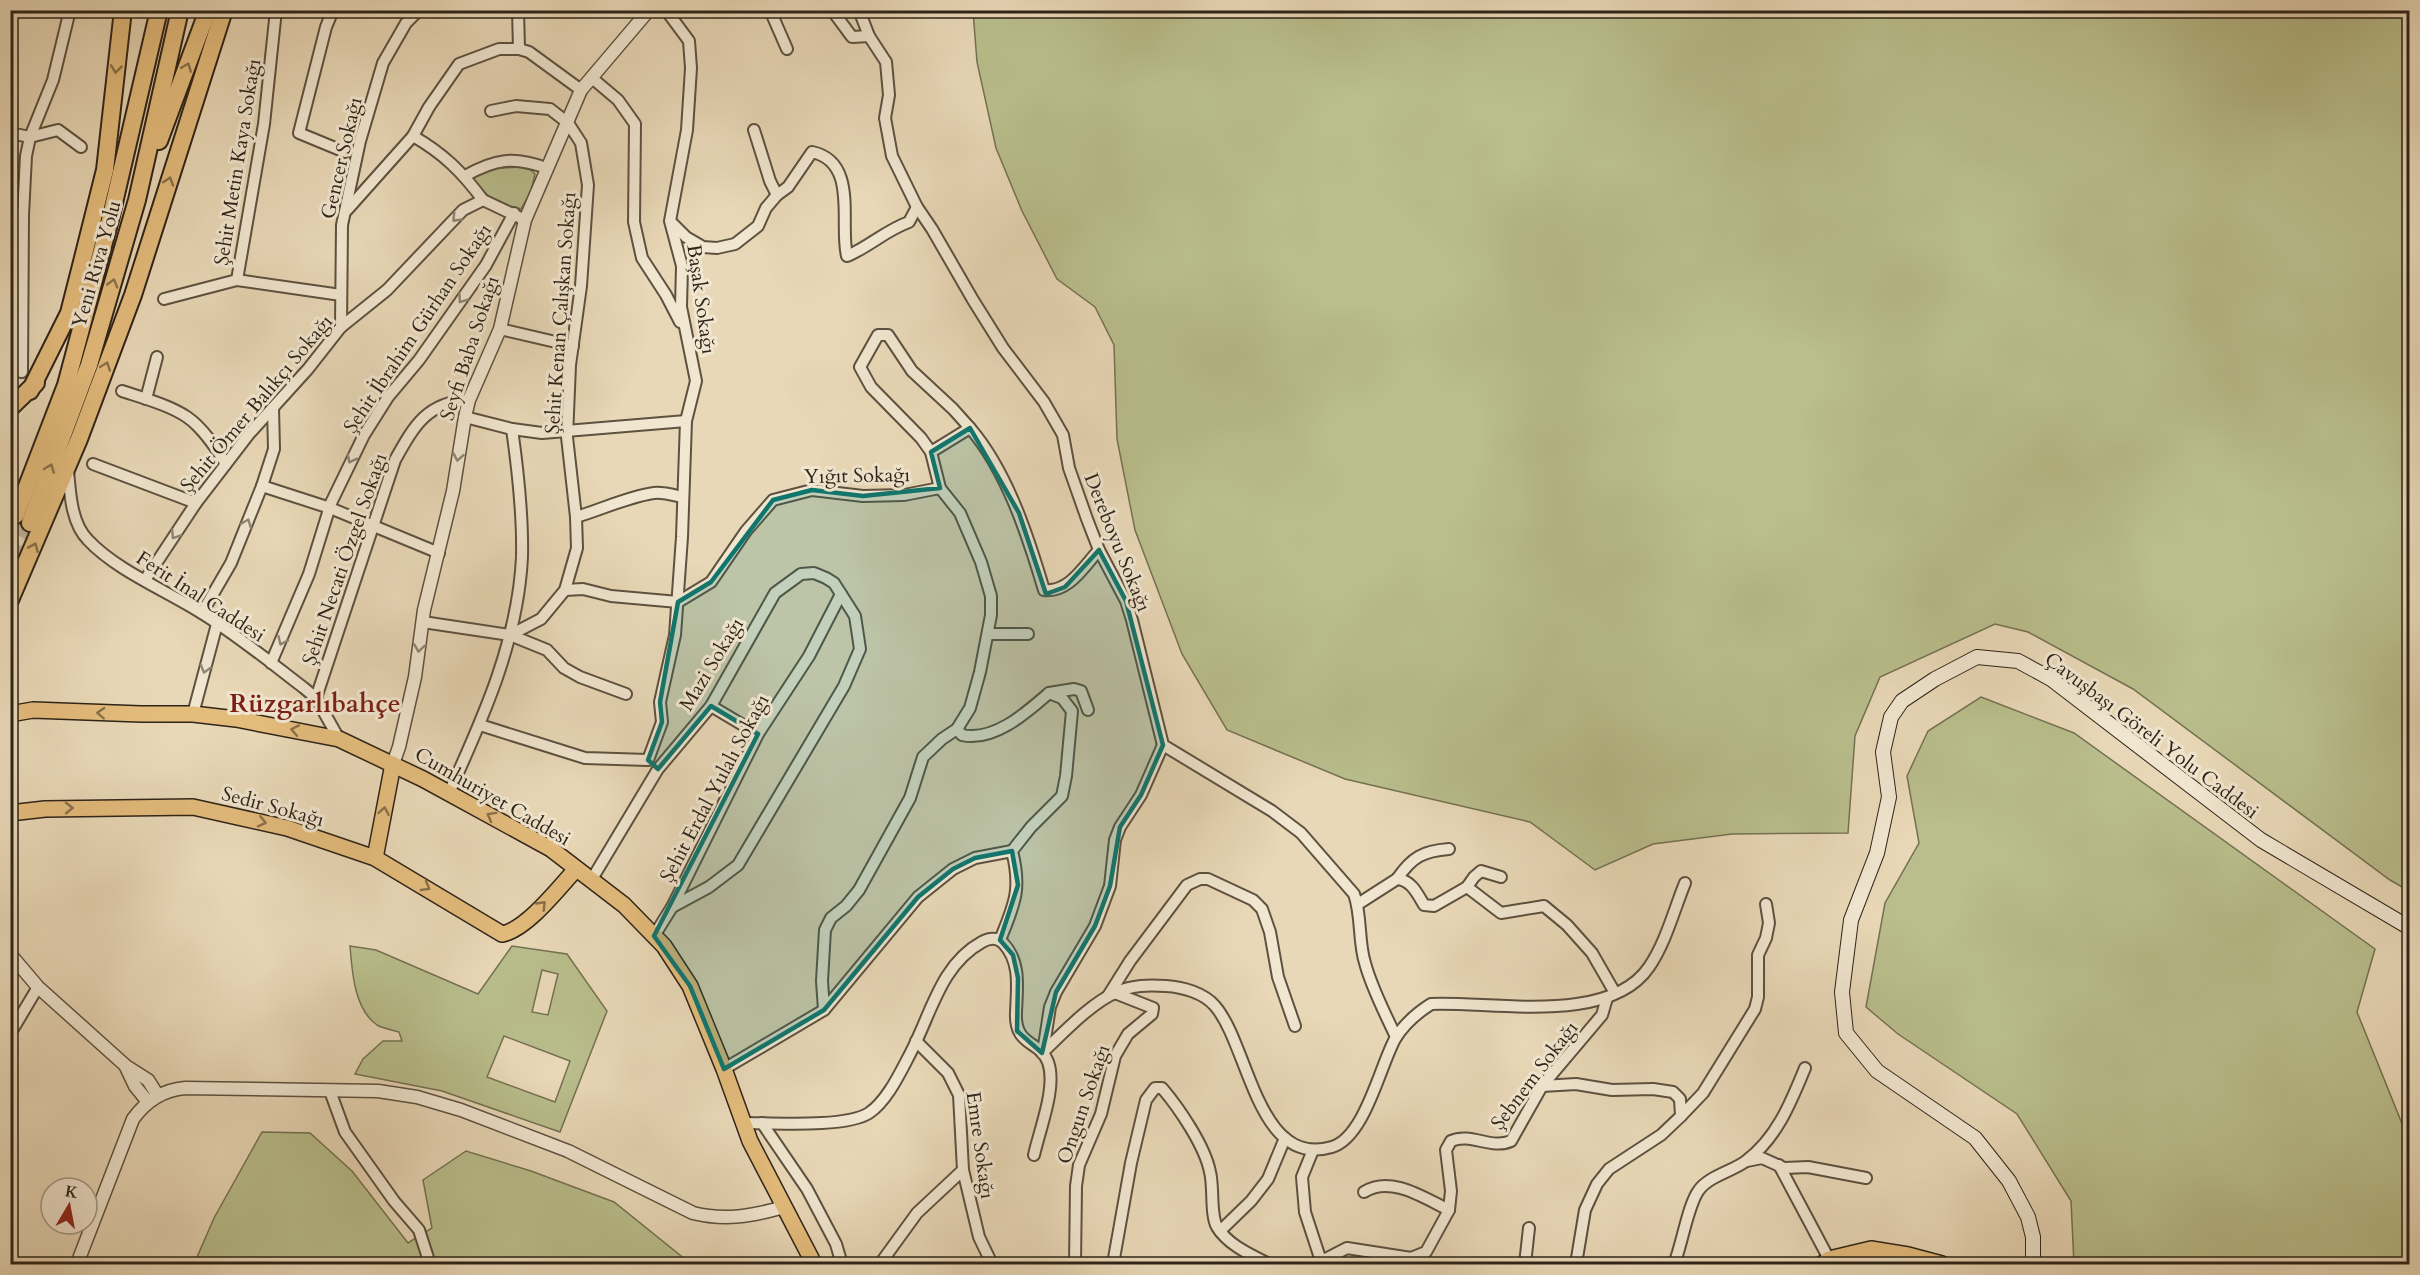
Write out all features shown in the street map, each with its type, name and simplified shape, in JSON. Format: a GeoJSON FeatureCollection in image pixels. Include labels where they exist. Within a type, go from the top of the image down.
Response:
{"type":"FeatureCollection","features":[{"type":"Feature","properties":{"kind":"highway"},"geometry":{"type":"LineString","coordinates":[[30,391],[69,313],[105,170],[123,10]]}},
{"type":"Feature","properties":{"kind":"highway"},"geometry":{"type":"LineString","coordinates":[[146,67],[148,10]]}},
{"type":"Feature","properties":{"kind":"highway","name":"Yeni Riva Yolu"},"geometry":{"type":"LineString","coordinates":[[159,10],[110,220],[66,385],[23,519],[90,365],[137,200],[180,10]]}},
{"type":"Feature","properties":{"kind":"highway"},"geometry":{"type":"LineString","coordinates":[[137,200],[208,10]]}},
{"type":"Feature","properties":{"kind":"highway"},"geometry":{"type":"LineString","coordinates":[[10,600],[79,439],[134,295],[224,10]]}},
{"type":"Feature","properties":{"kind":"highway"},"geometry":{"type":"LineString","coordinates":[[10,408],[30,391],[81,326]]}},
{"type":"Feature","properties":{"kind":"main road","name":"Çavuşbaşı Göreli Yolu Caddesi"},"geometry":{"type":"LineString","coordinates":[[2033,1264],[2033,1237],[2028,1217],[2009,1181],[1975,1138],[1877,1071],[1846,1033],[1842,992],[1851,920],[1877,853],[1889,797],[1883,752],[1891,717],[1902,701],[1935,679],[1977,657],[2018,661],[2051,679],[2261,840],[2409,928]]}},
{"type":"Feature","properties":{"kind":"main road"},"geometry":{"type":"LineString","coordinates":[[10,702],[33,710]]}},
{"type":"Feature","properties":{"kind":"main road","name":"Cumhuriyet Caddesi"},"geometry":{"type":"LineString","coordinates":[[33,710],[193,714],[236,719],[339,739],[449,793],[550,849],[624,905],[664,946],[690,986],[743,1123],[814,1264]]}},
{"type":"Feature","properties":{"kind":"main road"},"geometry":{"type":"LineString","coordinates":[[10,714],[33,710]]}},
{"type":"Feature","properties":{"kind":"main road"},"geometry":{"type":"LineString","coordinates":[[375,858],[393,764]]}},
{"type":"Feature","properties":{"kind":"main road","name":"Sedir Sokağı"},"geometry":{"type":"LineString","coordinates":[[10,813],[45,809],[193,807],[287,828],[375,858],[502,934],[512,933],[576,869]]}},
{"type":"Feature","properties":{"kind":"main road"},"geometry":{"type":"LineString","coordinates":[[1825,1262],[1871,1250],[1908,1255],[1942,1264]]}},
{"type":"Feature","properties":{"kind":"street"},"geometry":{"type":"LineString","coordinates":[[10,370],[22,372],[23,215],[30,137],[53,80],[70,10]]}},
{"type":"Feature","properties":{"kind":"street","name":"Şehit Metin Kaya Sokağı"},"geometry":{"type":"LineString","coordinates":[[164,299],[237,280],[264,124],[276,10]]}},
{"type":"Feature","properties":{"kind":"street"},"geometry":{"type":"LineString","coordinates":[[333,10],[326,27],[300,133],[345,152]]}},
{"type":"Feature","properties":{"kind":"street","name":"Gencer Sokağı"},"geometry":{"type":"LineString","coordinates":[[341,327],[342,225],[360,141],[383,63],[406,23],[419,10]]}},
{"type":"Feature","properties":{"kind":"street"},"geometry":{"type":"LineString","coordinates":[[518,10],[519,49]]}},
{"type":"Feature","properties":{"kind":"street","name":"Seyfi Baba Sokağı"},"geometry":{"type":"LineString","coordinates":[[393,764],[415,677],[425,604],[453,491],[465,417],[500,329],[525,220],[581,90],[649,10]]}},
{"type":"Feature","properties":{"kind":"street","name":"Başak Sokağı"},"geometry":{"type":"LineString","coordinates":[[648,760],[662,722],[660,702],[675,635],[686,421],[696,381],[681,307],[682,266],[671,222],[687,130],[691,68],[689,41],[666,10]]}},
{"type":"Feature","properties":{"kind":"street"},"geometry":{"type":"LineString","coordinates":[[770,10],[787,50]]}},
{"type":"Feature","properties":{"kind":"street"},"geometry":{"type":"LineString","coordinates":[[832,10],[852,37],[869,36]]}},
{"type":"Feature","properties":{"kind":"street","name":"Dereboyu Sokağı"},"geometry":{"type":"LineString","coordinates":[[858,10],[869,36],[885,62],[889,94],[885,118],[892,156],[917,207],[997,339],[1044,402],[1063,435],[1069,468],[1099,550],[1126,601],[1163,745]]}},
{"type":"Feature","properties":{"kind":"street"},"geometry":{"type":"LineString","coordinates":[[347,210],[413,136],[429,107],[459,64],[500,49],[519,49],[529,52],[581,90]]}},
{"type":"Feature","properties":{"kind":"street"},"geometry":{"type":"LineString","coordinates":[[592,78],[618,100],[635,124],[634,222],[642,258],[666,295],[688,338]]}},
{"type":"Feature","properties":{"kind":"street"},"geometry":{"type":"LineString","coordinates":[[491,111],[516,106],[550,109],[568,123]]}},
{"type":"Feature","properties":{"kind":"street","name":"Şehit Kenan Çalışkan Sokağı"},"geometry":{"type":"LineString","coordinates":[[510,635],[541,619],[565,590],[578,548],[567,432],[588,185],[581,143],[568,123]]}},
{"type":"Feature","properties":{"kind":"street"},"geometry":{"type":"LineString","coordinates":[[10,133],[30,137],[58,130],[81,147]]}},
{"type":"Feature","properties":{"kind":"street"},"geometry":{"type":"LineString","coordinates":[[754,130],[770,181],[777,195]]}},
{"type":"Feature","properties":{"kind":"street"},"geometry":{"type":"LineString","coordinates":[[413,136],[439,152],[465,176],[483,200],[525,220]]}},
{"type":"Feature","properties":{"kind":"street"},"geometry":{"type":"LineString","coordinates":[[671,222],[686,237],[703,247],[717,248],[735,244],[758,226],[766,208],[777,195],[788,187],[812,152],[821,154],[839,175],[846,201],[845,246],[847,256],[858,252],[892,228],[909,222],[917,207]]}},
{"type":"Feature","properties":{"kind":"street"},"geometry":{"type":"LineString","coordinates":[[465,176],[487,164],[502,160],[520,161],[546,168]]}},
{"type":"Feature","properties":{"kind":"street","name":"Şehit Ömer Balıkçı Sokağı"},"geometry":{"type":"LineString","coordinates":[[145,580],[196,503],[226,464],[341,327],[387,290],[463,210],[483,200]]}},
{"type":"Feature","properties":{"kind":"street","name":"Şehit İbrahim Gürhan Sokağı"},"geometry":{"type":"LineString","coordinates":[[272,663],[309,574],[330,508],[364,435],[387,397],[419,360],[486,265],[514,213]]}},
{"type":"Feature","properties":{"kind":"street"},"geometry":{"type":"LineString","coordinates":[[237,280],[341,295]]}},
{"type":"Feature","properties":{"kind":"street"},"geometry":{"type":"LineString","coordinates":[[500,329],[573,346]]}},
{"type":"Feature","properties":{"kind":"street"},"geometry":{"type":"LineString","coordinates":[[824,1010],[822,981],[825,930],[831,918],[846,906],[859,890],[910,798],[923,757],[957,729],[970,708],[992,615],[991,596],[981,562],[960,513],[940,488],[931,452],[871,387],[860,367],[878,335],[888,335],[912,371],[954,409],[981,441],[1019,513],[1044,590],[1053,591],[1065,587],[1099,550]]}},
{"type":"Feature","properties":{"kind":"street"},"geometry":{"type":"LineString","coordinates":[[146,399],[158,357]]}},
{"type":"Feature","properties":{"kind":"street"},"geometry":{"type":"LineString","coordinates":[[122,391],[188,418],[212,443],[226,464]]}},
{"type":"Feature","properties":{"kind":"street","name":"Şehit Necati Özgel Sokağı"},"geometry":{"type":"LineString","coordinates":[[316,698],[395,460],[411,431],[437,406],[470,400]]}},
{"type":"Feature","properties":{"kind":"street"},"geometry":{"type":"LineString","coordinates":[[202,613],[231,563],[262,486],[274,449],[273,408]]}},
{"type":"Feature","properties":{"kind":"street"},"geometry":{"type":"LineString","coordinates":[[465,417],[512,429],[542,433],[686,421]]}},
{"type":"Feature","properties":{"kind":"street"},"geometry":{"type":"LineString","coordinates":[[931,452],[970,428]]}},
{"type":"Feature","properties":{"kind":"street"},"geometry":{"type":"LineString","coordinates":[[449,793],[497,682],[510,635],[522,558],[520,487],[512,429]]}},
{"type":"Feature","properties":{"kind":"street"},"geometry":{"type":"LineString","coordinates":[[93,464],[196,503]]}},
{"type":"Feature","properties":{"kind":"street","name":"Ferit İnal Caddesi"},"geometry":{"type":"LineString","coordinates":[[67,465],[70,498],[78,523],[87,539],[127,571],[202,613],[272,663],[316,698],[339,739]]}},
{"type":"Feature","properties":{"kind":"street"},"geometry":{"type":"LineString","coordinates":[[262,486],[330,508],[439,553]]}},
{"type":"Feature","properties":{"kind":"street","name":"Yığıt Sokağı"},"geometry":{"type":"LineString","coordinates":[[678,602],[711,582],[746,531],[773,500],[812,490],[863,496],[904,495],[940,488]]}},
{"type":"Feature","properties":{"kind":"street"},"geometry":{"type":"LineString","coordinates":[[576,517],[614,506],[631,498],[657,492],[682,497]]}},
{"type":"Feature","properties":{"kind":"street","name":"Mazi Sokağı"},"geometry":{"type":"LineString","coordinates":[[592,879],[658,769],[711,706],[775,593],[801,574],[814,573],[834,583],[842,594]]}},
{"type":"Feature","properties":{"kind":"street"},"geometry":{"type":"LineString","coordinates":[[565,590],[583,589],[611,596],[678,602]]}},
{"type":"Feature","properties":{"kind":"street"},"geometry":{"type":"LineString","coordinates":[[672,907],[709,887],[738,865],[844,686],[860,649],[855,616],[842,594]]}},
{"type":"Feature","properties":{"kind":"street","name":"Şehit Erdal Yulalı Sokağı"},"geometry":{"type":"LineString","coordinates":[[654,936],[672,907],[758,734],[808,656],[842,594]]}},
{"type":"Feature","properties":{"kind":"street"},"geometry":{"type":"LineString","coordinates":[[423,622],[510,635],[547,650],[564,668],[580,677],[626,694]]}},
{"type":"Feature","properties":{"kind":"street"},"geometry":{"type":"LineString","coordinates":[[193,714],[217,624]]}},
{"type":"Feature","properties":{"kind":"street"},"geometry":{"type":"LineString","coordinates":[[988,634],[1028,634]]}},
{"type":"Feature","properties":{"kind":"street"},"geometry":{"type":"LineString","coordinates":[[957,729],[962,735],[986,736],[1019,716],[1049,693],[1074,689],[1081,692],[1088,710]]}},
{"type":"Feature","properties":{"kind":"street"},"geometry":{"type":"LineString","coordinates":[[724,1069],[824,1010],[918,897],[952,868],[975,858],[1012,851],[1031,827],[1062,796],[1072,711],[1062,698],[1049,693]]}},
{"type":"Feature","properties":{"kind":"street"},"geometry":{"type":"LineString","coordinates":[[711,706],[758,734]]}},
{"type":"Feature","properties":{"kind":"street"},"geometry":{"type":"LineString","coordinates":[[480,725],[585,758],[648,760],[658,769]]}},
{"type":"Feature","properties":{"kind":"street"},"geometry":{"type":"LineString","coordinates":[[1042,1053],[1050,1007],[1056,992],[1095,926],[1110,886],[1115,840],[1120,827],[1141,795],[1163,745],[1272,811],[1301,833],[1354,894],[1358,904],[1360,943],[1365,964],[1396,1037]]}},
{"type":"Feature","properties":{"kind":"street"},"geometry":{"type":"LineString","coordinates":[[1358,904],[1397,879],[1418,855],[1431,850],[1449,849]]}},
{"type":"Feature","properties":{"kind":"street"},"geometry":{"type":"LineString","coordinates":[[1000,940],[1014,905],[1018,885],[1012,851]]}},
{"type":"Feature","properties":{"kind":"street"},"geometry":{"type":"LineString","coordinates":[[1397,879],[1404,880],[1411,885],[1424,904],[1434,906],[1467,887],[1481,872],[1501,877]]}},
{"type":"Feature","properties":{"kind":"street"},"geometry":{"type":"LineString","coordinates":[[1110,996],[1130,961],[1187,885],[1200,879],[1208,879],[1253,900],[1262,909],[1270,932],[1279,983],[1295,1026]]}},
{"type":"Feature","properties":{"kind":"street"},"geometry":{"type":"LineString","coordinates":[[1042,1053],[1084,1015],[1110,996],[1142,985],[1173,987],[1202,995],[1216,1007],[1230,1033],[1251,1085],[1280,1134],[1298,1146],[1313,1150],[1335,1146],[1353,1131],[1371,1099],[1396,1037],[1416,1014],[1431,1004],[1554,1007],[1611,995],[1633,982],[1648,968],[1661,944],[1685,883]]}},
{"type":"Feature","properties":{"kind":"street"},"geometry":{"type":"LineString","coordinates":[[1467,887],[1501,913],[1544,906],[1567,925],[1592,953],[1611,995]]}},
{"type":"Feature","properties":{"kind":"street"},"geometry":{"type":"LineString","coordinates":[[1576,1264],[1585,1210],[1597,1184],[1609,1169],[1660,1135],[1703,1093],[1755,1009],[1758,997],[1758,955],[1766,938],[1768,923],[1766,904]]}},
{"type":"Feature","properties":{"kind":"street"},"geometry":{"type":"LineString","coordinates":[[743,1123],[848,1121],[869,1113],[887,1094],[916,1041],[939,989],[954,965],[970,948],[988,938],[1000,940],[1013,955],[1018,978],[1017,1031],[1031,1046],[1042,1053],[1047,1060],[1052,1079],[1034,1155]]}},
{"type":"Feature","properties":{"kind":"street"},"geometry":{"type":"LineString","coordinates":[[10,954],[38,987],[126,1066],[148,1080],[179,1089],[378,1091],[438,1102],[568,1151],[693,1213],[708,1217],[742,1218],[784,1208]]}},
{"type":"Feature","properties":{"kind":"street"},"geometry":{"type":"LineString","coordinates":[[10,1034],[38,987]]}},
{"type":"Feature","properties":{"kind":"street","name":"Şebnem Sokağı"},"geometry":{"type":"LineString","coordinates":[[1313,1150],[1302,1177],[1305,1212],[1318,1263],[1347,1248],[1411,1258],[1426,1252],[1449,1210],[1451,1191],[1446,1150],[1451,1141],[1461,1137],[1502,1145],[1511,1141],[1542,1086],[1602,1014],[1611,995]]}},
{"type":"Feature","properties":{"kind":"street","name":"Ongun Sokağı"},"geometry":{"type":"LineString","coordinates":[[1075,1264],[1076,1186],[1079,1165],[1101,1114],[1115,1056],[1128,1034],[1152,1014],[1153,1008],[1110,996]]}},
{"type":"Feature","properties":{"kind":"street","name":"Emre Sokağı"},"geometry":{"type":"LineString","coordinates":[[916,1041],[948,1073],[959,1095],[963,1170],[979,1237],[992,1264]]}},
{"type":"Feature","properties":{"kind":"street"},"geometry":{"type":"LineString","coordinates":[[77,1264],[95,1223],[133,1119],[135,1086],[126,1066]]}},
{"type":"Feature","properties":{"kind":"street"},"geometry":{"type":"LineString","coordinates":[[1674,1264],[1694,1199],[1700,1188],[1746,1161],[1772,1137],[1787,1110],[1805,1068]]}},
{"type":"Feature","properties":{"kind":"street"},"geometry":{"type":"LineString","coordinates":[[148,1080],[153,1099]]}},
{"type":"Feature","properties":{"kind":"street"},"geometry":{"type":"LineString","coordinates":[[1542,1086],[1576,1084],[1612,1090],[1653,1089],[1673,1092],[1680,1099],[1681,1116]]}},
{"type":"Feature","properties":{"kind":"street"},"geometry":{"type":"LineString","coordinates":[[135,1086],[153,1099]]}},
{"type":"Feature","properties":{"kind":"street"},"geometry":{"type":"LineString","coordinates":[[1113,1264],[1133,1153],[1146,1100],[1155,1088],[1162,1088],[1171,1099],[1206,1157],[1211,1173],[1215,1224],[1224,1236],[1269,1264]]}},
{"type":"Feature","properties":{"kind":"street"},"geometry":{"type":"LineString","coordinates":[[133,1119],[153,1099],[179,1089]]}},
{"type":"Feature","properties":{"kind":"street"},"geometry":{"type":"LineString","coordinates":[[330,1091],[345,1132],[394,1201],[419,1230],[430,1264]]}},
{"type":"Feature","properties":{"kind":"street"},"geometry":{"type":"LineString","coordinates":[[762,1123],[807,1189],[836,1244],[841,1261],[845,1264]]}},
{"type":"Feature","properties":{"kind":"street"},"geometry":{"type":"LineString","coordinates":[[1220,1231],[1251,1201],[1268,1179],[1285,1138]]}},
{"type":"Feature","properties":{"kind":"street"},"geometry":{"type":"LineString","coordinates":[[1746,1161],[1762,1158],[1784,1168],[1808,1167],[1866,1178]]}},
{"type":"Feature","properties":{"kind":"street"},"geometry":{"type":"LineString","coordinates":[[1779,1166],[1825,1262]]}},
{"type":"Feature","properties":{"kind":"street"},"geometry":{"type":"LineString","coordinates":[[880,1264],[917,1213],[963,1170]]}},
{"type":"Feature","properties":{"kind":"street"},"geometry":{"type":"LineString","coordinates":[[1364,1192],[1374,1186],[1402,1188],[1449,1210]]}},
{"type":"Feature","properties":{"kind":"street"},"geometry":{"type":"LineString","coordinates":[[1525,1264],[1529,1228]]}},
{"type":"Feature","properties":{"kind":"highlighted area"},"geometry":{"type":"Polygon","coordinates":[[[970,428],[1019,513],[1046,594],[1065,587],[1099,550],[1126,601],[1163,745],[1141,795],[1120,827],[1110,886],[1095,926],[1056,992],[1042,1053],[1017,1031],[1018,978],[1013,955],[1000,940],[1018,885],[1012,851],[975,858],[953,869],[918,897],[824,1010],[724,1069],[690,986],[654,936],[758,734],[711,706],[658,769],[648,760],[662,722],[660,702],[678,602],[711,582],[773,500],[812,490],[863,496],[940,488],[931,452],[970,428]]]}},
{"type":"Feature","properties":{"kind":"green space"},"geometry":{"type":"Polygon","coordinates":[[[973,11],[2409,11],[2409,891],[2390,880],[2133,689],[2028,632],[1995,624],[1880,677],[1855,736],[1848,833],[1732,834],[1653,844],[1595,870],[1530,822],[1345,779],[1227,730],[1182,654],[1135,530],[1117,439],[1114,345],[1095,307],[1057,279],[1022,211],[996,148],[977,62],[973,11]]]}},
{"type":"Feature","properties":{"kind":"green space"},"geometry":{"type":"Polygon","coordinates":[[[520,167],[531,170],[535,174],[531,191],[521,209],[493,199],[473,178],[487,169],[520,167]]]}},
{"type":"Feature","properties":{"kind":"green space"},"geometry":{"type":"Polygon","coordinates":[[[1981,697],[2074,733],[2375,949],[2357,1012],[2409,1141],[2409,1264],[2074,1264],[2071,1201],[2017,1114],[1898,1034],[1866,1007],[1885,903],[1919,843],[1907,776],[1928,731],[1981,697]]]}},
{"type":"Feature","properties":{"kind":"green space"},"geometry":{"type":"Polygon","coordinates":[[[350,946],[376,950],[478,994],[512,946],[567,954],[607,1011],[560,1132],[442,1091],[355,1074],[363,1059],[383,1041],[402,1041],[399,1032],[377,1025],[363,1009],[353,978],[350,946]],[[542,970],[532,1012],[548,1015],[558,974],[542,970]],[[504,1036],[487,1077],[555,1102],[570,1061],[504,1036]]]}},
{"type":"Feature","properties":{"kind":"green space"},"geometry":{"type":"Polygon","coordinates":[[[262,1132],[310,1133],[352,1171],[408,1243],[432,1228],[423,1180],[466,1151],[531,1171],[614,1202],[691,1264],[194,1264],[214,1218],[262,1132]]]}},
{"type":"Feature","properties":{"kind":"tunnel"},"geometry":{"type":"LineString","coordinates":[[10,526],[16,515]]}},
{"type":"Feature","properties":{"kind":"tunnel"},"geometry":{"type":"LineString","coordinates":[[10,558],[30,523]]}},
{"type":"Feature","properties":{"kind":"district","name":"Rüzgarlıbahçe"},"geometry":{"type":"Point","coordinates":[315,703]}}]}
